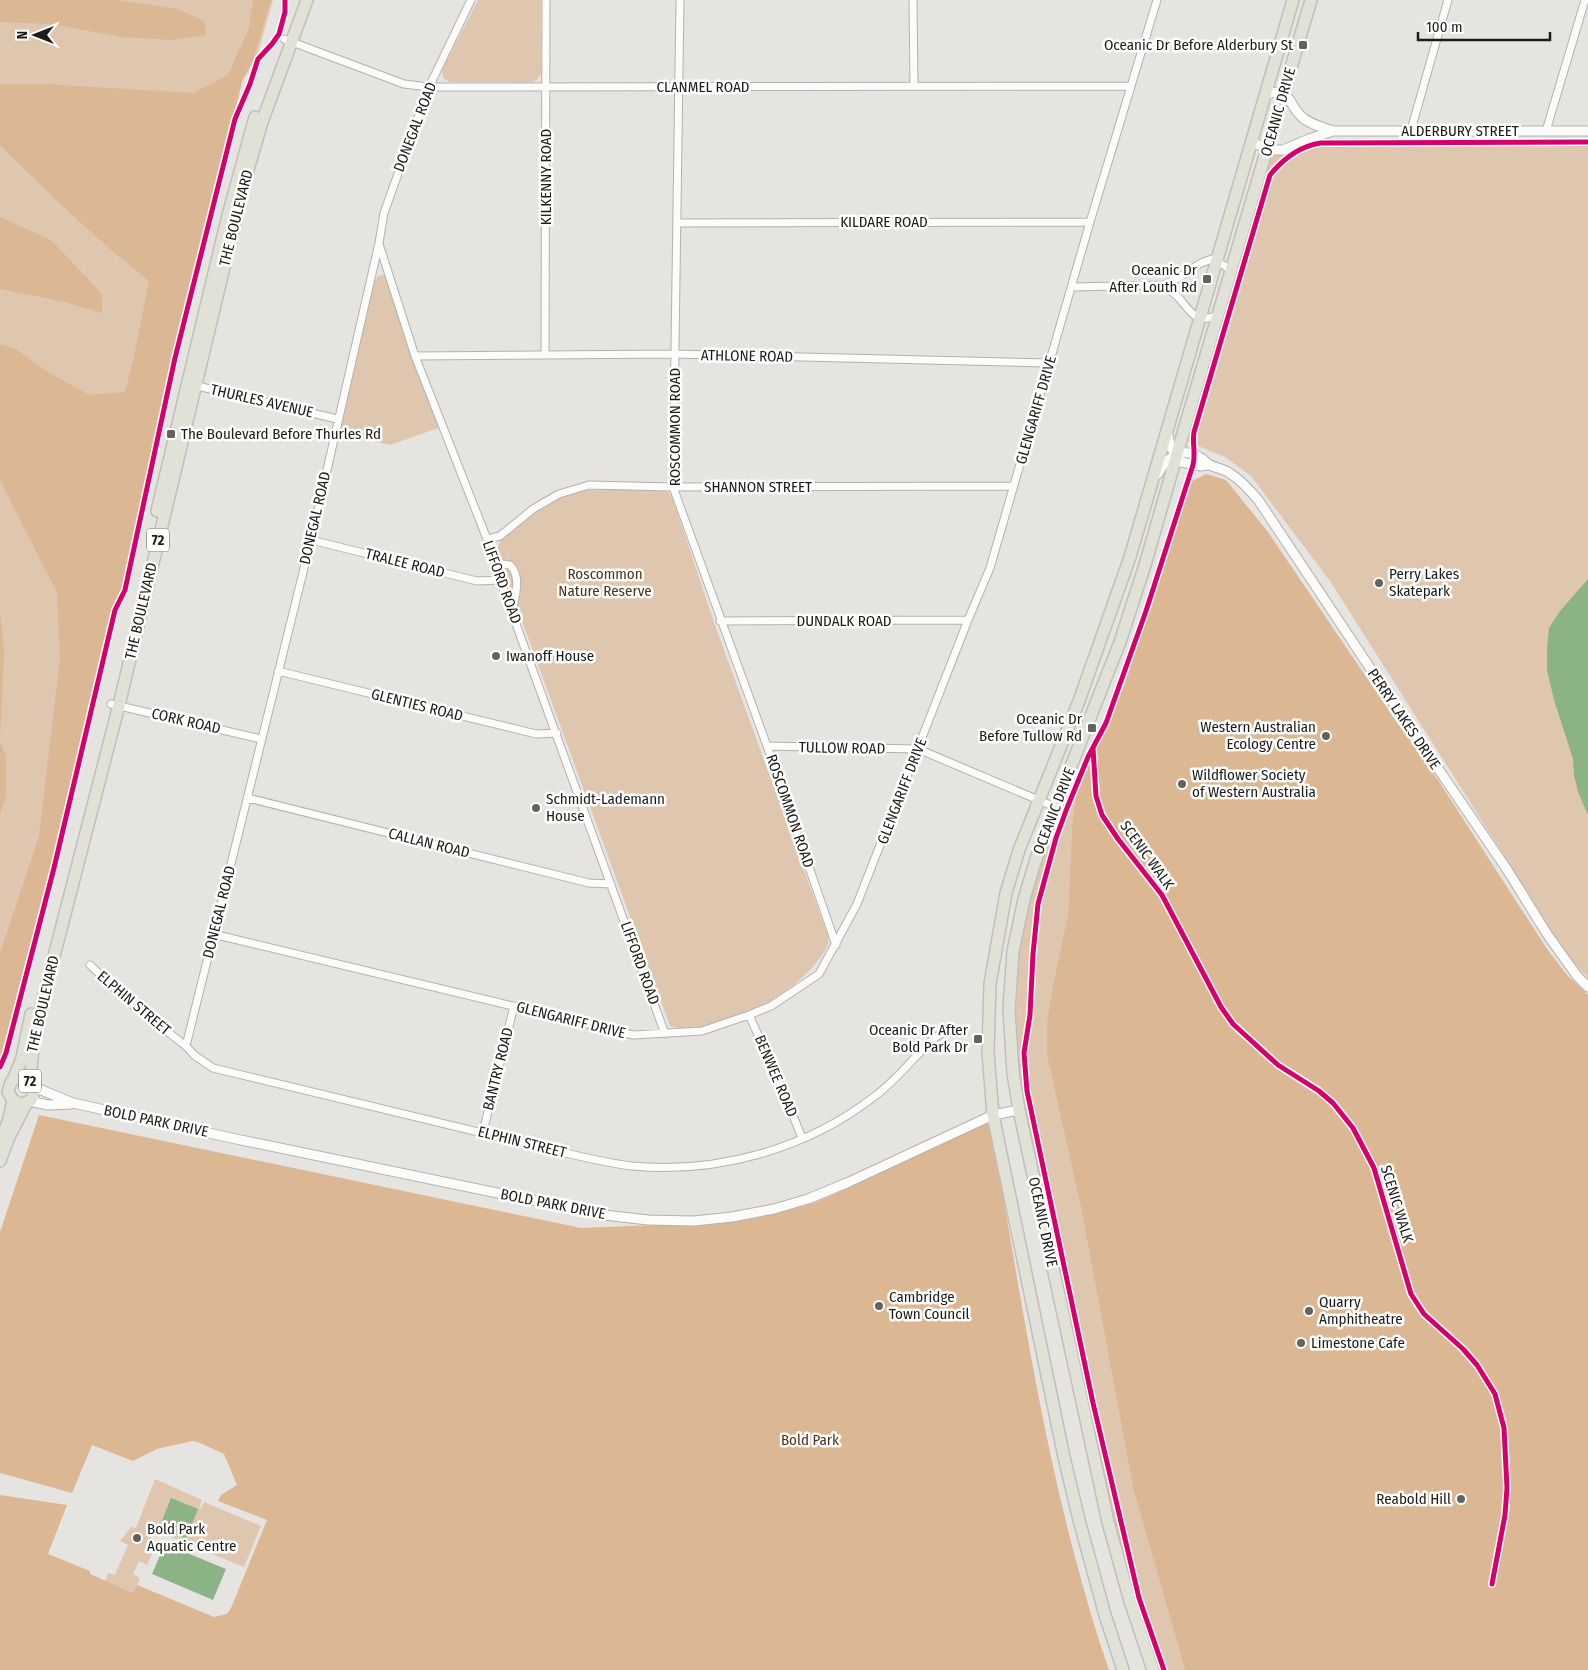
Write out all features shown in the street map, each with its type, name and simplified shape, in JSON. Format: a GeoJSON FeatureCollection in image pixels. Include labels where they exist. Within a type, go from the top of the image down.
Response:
{"type":"FeatureCollection","features":[{"type":"Feature","properties":{"kind":"main road","name":"THE BOULEVARD"},"geometry":{"type":"LineString","coordinates":[[0,1161],[8,1139],[28,1102],[33,1097],[30,1060],[34,1050],[36,1026],[192,384],[245,180],[298,0]]}},
{"type":"Feature","properties":{"kind":"main road","name":"THE BOULEVARD"},"geometry":{"type":"LineString","coordinates":[[287,40],[307,0]]}},
{"type":"Feature","properties":{"kind":"main road","name":"OCEANIC DRIVE"},"geometry":{"type":"LineString","coordinates":[[1123,1670],[1105,1615],[1074,1502],[1018,1243],[993,1115],[988,1053],[988,1011],[991,975],[1006,893],[1019,850],[1079,701],[1113,608],[1201,318],[1293,0]]}},
{"type":"Feature","properties":{"kind":"main road","name":"OCEANIC DRIVE"},"geometry":{"type":"LineString","coordinates":[[1153,1670],[1130,1601],[1108,1522],[1020,1110],[1013,1073],[1009,1019],[1014,951],[1024,899],[1036,860],[1120,642],[1145,565],[1311,0]]}},
{"type":"Feature","properties":{"kind":"main road","name":"THE BOULEVARD"},"geometry":{"type":"LineString","coordinates":[[0,1142],[9,1119],[13,1100],[8,1092],[9,1087],[22,1058],[30,1018],[115,704]]}},
{"type":"Feature","properties":{"kind":"main road","name":"72"},"geometry":{"type":"LineString","coordinates":[[13,1080],[22,1078],[33,1084]]}},
{"type":"Feature","properties":{"kind":"main road","name":"72"},"geometry":{"type":"LineString","coordinates":[[13,1100],[21,1104],[28,1102]]}},
{"type":"Feature","properties":{"kind":"street","name":"DONEGAL ROAD"},"geometry":{"type":"LineString","coordinates":[[186,1046],[311,540],[379,244],[384,213],[429,87],[471,0]]}},
{"type":"Feature","properties":{"kind":"street","name":"KILKENNY ROAD"},"geometry":{"type":"LineString","coordinates":[[544,354],[546,0]]}},
{"type":"Feature","properties":{"kind":"street","name":"ROSCOMMON ROAD"},"geometry":{"type":"LineString","coordinates":[[680,0],[673,487],[720,621],[767,746],[836,945]]}},
{"type":"Feature","properties":{"kind":"street"},"geometry":{"type":"LineString","coordinates":[[913,0],[914,86]]}},
{"type":"Feature","properties":{"kind":"street","name":"GLENGARIFF DRIVE"},"geometry":{"type":"LineString","coordinates":[[214,934],[633,1035],[702,1031],[771,1006],[819,974],[857,904],[990,568],[1090,222],[1157,0]]}},
{"type":"Feature","properties":{"kind":"street"},"geometry":{"type":"LineString","coordinates":[[1411,130],[1448,0]]}},
{"type":"Feature","properties":{"kind":"street"},"geometry":{"type":"LineString","coordinates":[[1546,131],[1584,0]]}},
{"type":"Feature","properties":{"kind":"street","name":"CLANMEL ROAD"},"geometry":{"type":"LineString","coordinates":[[287,40],[404,84],[429,87],[1131,86]]}},
{"type":"Feature","properties":{"kind":"street"},"geometry":{"type":"LineString","coordinates":[[1266,94],[1284,95]]}},
{"type":"Feature","properties":{"kind":"street","name":"ALDERBURY STREET"},"geometry":{"type":"LineString","coordinates":[[1284,95],[1291,100],[1300,116],[1320,127],[1333,131]]}},
{"type":"Feature","properties":{"kind":"street","name":"ALDERBURY STREET"},"geometry":{"type":"LineString","coordinates":[[1268,148],[1283,150],[1333,131],[1588,130]]}},
{"type":"Feature","properties":{"kind":"street"},"geometry":{"type":"LineString","coordinates":[[1252,140],[1256,144],[1268,148]]}},
{"type":"Feature","properties":{"kind":"street","name":"KILDARE ROAD"},"geometry":{"type":"LineString","coordinates":[[677,223],[1090,222]]}},
{"type":"Feature","properties":{"kind":"street","name":"LIFFORD ROAD"},"geometry":{"type":"LineString","coordinates":[[379,244],[415,356],[487,539],[500,580],[665,1034]]}},
{"type":"Feature","properties":{"kind":"street"},"geometry":{"type":"LineString","coordinates":[[1072,287],[1164,285],[1201,263],[1212,259],[1232,271]]}},
{"type":"Feature","properties":{"kind":"street"},"geometry":{"type":"LineString","coordinates":[[1164,285],[1177,296],[1191,314],[1207,319],[1218,315]]}},
{"type":"Feature","properties":{"kind":"street","name":"ATHLONE ROAD"},"geometry":{"type":"LineString","coordinates":[[415,356],[675,354],[1049,363]]}},
{"type":"Feature","properties":{"kind":"street","name":"THURLES AVENUE"},"geometry":{"type":"LineString","coordinates":[[192,384],[338,419]]}},
{"type":"Feature","properties":{"kind":"street"},"geometry":{"type":"LineString","coordinates":[[1149,491],[1163,464],[1177,454],[1171,448],[1166,431]]}},
{"type":"Feature","properties":{"kind":"street","name":"PERRY LAKES DRIVE"},"geometry":{"type":"LineString","coordinates":[[1177,454],[1184,453],[1195,456],[1202,459],[1208,465],[1227,472],[1243,482],[1259,501],[1503,864],[1547,934],[1577,976],[1588,987]]}},
{"type":"Feature","properties":{"kind":"street","name":"SHANNON STREET"},"geometry":{"type":"LineString","coordinates":[[487,539],[500,536],[533,509],[559,494],[589,485],[673,487],[1013,486]]}},
{"type":"Feature","properties":{"kind":"street","name":"TRALEE ROAD"},"geometry":{"type":"LineString","coordinates":[[311,540],[477,581],[500,580]]}},
{"type":"Feature","properties":{"kind":"street"},"geometry":{"type":"LineString","coordinates":[[495,563],[510,565],[515,571],[517,586],[512,611]]}},
{"type":"Feature","properties":{"kind":"street","name":"DUNDALK ROAD"},"geometry":{"type":"LineString","coordinates":[[720,621],[968,620]]}},
{"type":"Feature","properties":{"kind":"street","name":"GLENTIES ROAD"},"geometry":{"type":"LineString","coordinates":[[278,671],[536,734],[557,733]]}},
{"type":"Feature","properties":{"kind":"street","name":"CORK ROAD"},"geometry":{"type":"LineString","coordinates":[[115,704],[261,739]]}},
{"type":"Feature","properties":{"kind":"street","name":"TULLOW ROAD"},"geometry":{"type":"LineString","coordinates":[[767,746],[918,749],[1055,807]]}},
{"type":"Feature","properties":{"kind":"street","name":"CALLAN ROAD"},"geometry":{"type":"LineString","coordinates":[[248,798],[589,883],[611,884]]}},
{"type":"Feature","properties":{"kind":"street","name":"ELPHIN STREET"},"geometry":{"type":"LineString","coordinates":[[90,965],[130,1003],[186,1046],[204,1063],[225,1072],[597,1160],[632,1166],[671,1167],[719,1163],[753,1157],[818,1132],[877,1095],[936,1037],[944,1033],[957,1031]]}},
{"type":"Feature","properties":{"kind":"street","name":"BANTRY ROAD"},"geometry":{"type":"LineString","coordinates":[[483,1132],[514,1006]]}},
{"type":"Feature","properties":{"kind":"street","name":"BENWEE ROAD"},"geometry":{"type":"LineString","coordinates":[[749,1015],[780,1083],[802,1138]]}},
{"type":"Feature","properties":{"kind":"street","name":"BOLD PARK DRIVE"},"geometry":{"type":"LineString","coordinates":[[33,1084],[74,1103],[604,1215],[648,1220],[694,1221],[732,1217],[774,1209],[808,1199],[993,1115],[1020,1110]]}},
{"type":"Feature","properties":{"kind":"street","name":"BOLD PARK DRIVE"},"geometry":{"type":"LineString","coordinates":[[28,1102],[48,1105],[74,1103]]}},
{"type":"Feature","properties":{"kind":"green space"},"geometry":{"type":"Polygon","coordinates":[[[0,0],[273,0],[256,59],[243,80],[174,357],[123,589],[114,609],[51,868],[0,1062],[0,0]]]}},
{"type":"Feature","properties":{"kind":"green space"},"geometry":{"type":"Polygon","coordinates":[[[0,0],[117,0],[178,9],[204,21],[206,35],[173,40],[122,37],[51,24],[0,22],[0,0]]]}},
{"type":"Feature","properties":{"kind":"green space"},"geometry":{"type":"Polygon","coordinates":[[[253,0],[271,0],[254,58],[242,80],[172,357],[122,588],[112,608],[50,867],[0,1059],[0,953],[39,836],[60,659],[57,592],[0,480],[0,345],[14,348],[48,372],[89,395],[125,392],[149,281],[110,249],[0,145],[0,84],[44,84],[193,93],[228,75],[249,28],[253,0]]]}},
{"type":"Feature","properties":{"kind":"green space"},"geometry":{"type":"Polygon","coordinates":[[[478,0],[541,0],[541,73],[537,80],[532,82],[450,82],[443,78],[442,70],[478,0]]]}},
{"type":"Feature","properties":{"kind":"green space"},"geometry":{"type":"Polygon","coordinates":[[[1321,140],[1588,140],[1588,978],[1573,962],[1553,933],[1330,581],[1251,476],[1225,457],[1186,441],[1269,158],[1273,155],[1321,140]]]}},
{"type":"Feature","properties":{"kind":"green space"},"geometry":{"type":"Polygon","coordinates":[[[0,217],[51,240],[102,294],[102,313],[65,302],[0,289],[0,217]]]}},
{"type":"Feature","properties":{"kind":"green space"},"geometry":{"type":"Polygon","coordinates":[[[383,275],[387,279],[441,427],[390,445],[338,433],[374,282],[378,276],[383,275]]]}},
{"type":"Feature","properties":{"kind":"green space"},"geometry":{"type":"Polygon","coordinates":[[[1206,474],[1226,480],[1268,532],[1438,780],[1547,949],[1567,975],[1588,995],[1588,1670],[1185,1670],[1133,1488],[1081,1208],[1047,1056],[1047,1020],[1068,914],[1072,825],[1077,786],[1089,758],[1104,733],[1125,683],[1159,579],[1183,496],[1190,482],[1206,474]]]}},
{"type":"Feature","properties":{"kind":"green space","name":"Roscommon Nature Reserve"},"geometry":{"type":"Polygon","coordinates":[[[590,490],[662,490],[668,492],[672,497],[716,628],[828,936],[828,944],[823,954],[805,975],[791,987],[758,1008],[722,1023],[705,1027],[686,1029],[670,1026],[498,555],[500,541],[541,509],[569,494],[590,490]]]}},
{"type":"Feature","properties":{"kind":"green space"},"geometry":{"type":"Polygon","coordinates":[[[0,610],[4,654],[0,738],[0,610]]]}},
{"type":"Feature","properties":{"kind":"green space"},"geometry":{"type":"Polygon","coordinates":[[[0,741],[6,756],[6,796],[0,814],[0,741]]]}},
{"type":"Feature","properties":{"kind":"green space"},"geometry":{"type":"Polygon","coordinates":[[[1069,784],[1077,786],[1072,825],[1068,914],[1047,1020],[1047,1056],[1081,1208],[1133,1488],[1185,1670],[1158,1670],[1134,1599],[1113,1521],[1024,1109],[1014,1011],[1018,952],[1032,888],[1069,784]]]}},
{"type":"Feature","properties":{"kind":"green space","name":"Bold Park"},"geometry":{"type":"Polygon","coordinates":[[[39,1115],[581,1228],[734,1222],[775,1214],[814,1203],[853,1186],[990,1118],[1026,1327],[1053,1466],[1069,1535],[1109,1670],[0,1670],[0,1495],[67,1505],[48,1554],[90,1571],[90,1574],[133,1593],[137,1585],[214,1617],[227,1614],[231,1608],[267,1520],[218,1501],[221,1495],[237,1485],[224,1454],[198,1442],[192,1441],[157,1449],[133,1461],[92,1445],[72,1493],[0,1473],[0,1232],[39,1115]]]}},
{"type":"Feature","properties":{"kind":"green space","name":"Bold Park Aquatic Centre"},"geometry":{"type":"Polygon","coordinates":[[[155,1479],[202,1500],[199,1508],[201,1509],[204,1502],[261,1526],[244,1567],[154,1530],[145,1551],[152,1554],[147,1565],[139,1561],[133,1574],[140,1578],[134,1593],[105,1581],[108,1573],[115,1575],[128,1545],[120,1541],[131,1527],[136,1528],[155,1479]]]}},
{"type":"Feature","properties":{"kind":"shaded area"},"geometry":{"type":"Polygon","coordinates":[[[1588,579],[1588,815],[1578,792],[1573,759],[1554,700],[1547,670],[1547,649],[1549,628],[1560,611],[1588,579]]]}},
{"type":"Feature","properties":{"kind":"shaded area"},"geometry":{"type":"Polygon","coordinates":[[[171,1498],[198,1509],[186,1539],[159,1528],[171,1498]]]}},
{"type":"Feature","properties":{"kind":"shaded area"},"geometry":{"type":"Polygon","coordinates":[[[165,1544],[226,1569],[213,1600],[152,1574],[165,1544]]]}},
{"type":"Feature","properties":{"kind":"cycle path"},"geometry":{"type":"LineString","coordinates":[[0,1067],[6,1053],[54,868],[115,610],[125,590],[175,358],[235,119],[258,59],[279,34],[285,12],[285,0]]}},
{"type":"Feature","properties":{"kind":"cycle path"},"geometry":{"type":"LineString","coordinates":[[1164,1670],[1139,1598],[1093,1403],[1027,1091],[1024,1053],[1030,1015],[1038,904],[1056,838],[1088,757],[1106,723],[1146,611],[1193,465],[1194,432],[1270,175],[1292,154],[1306,147],[1321,143],[1588,142]]}},
{"type":"Feature","properties":{"kind":"cycle path","name":"SCENIC WALK"},"geometry":{"type":"LineString","coordinates":[[1093,748],[1096,796],[1102,815],[1118,839],[1162,895],[1221,1007],[1233,1024],[1278,1065],[1319,1091],[1333,1103],[1353,1128],[1374,1168],[1411,1294],[1424,1314],[1463,1349],[1477,1365],[1495,1394],[1504,1428],[1507,1488],[1505,1515],[1492,1584]]}},
{"type":"Feature","properties":{"kind":"place","name":"Oceanic Dr Before Alderbury St"},"geometry":{"type":"Point","coordinates":[1303,45]}},
{"type":"Feature","properties":{"kind":"place","name":"Oceanic Dr After Louth Rd"},"geometry":{"type":"Point","coordinates":[1207,279]}},
{"type":"Feature","properties":{"kind":"place","name":"The Boulevard Before Thurles Rd"},"geometry":{"type":"Point","coordinates":[171,434]}},
{"type":"Feature","properties":{"kind":"place","name":"Perry Lakes Skatepark"},"geometry":{"type":"Point","coordinates":[1379,583]}},
{"type":"Feature","properties":{"kind":"place","name":"Iwanoff House"},"geometry":{"type":"Point","coordinates":[496,656]}},
{"type":"Feature","properties":{"kind":"place","name":"Oceanic Dr Before Tullow Rd"},"geometry":{"type":"Point","coordinates":[1092,728]}},
{"type":"Feature","properties":{"kind":"place","name":"Western Australian Ecology Centre"},"geometry":{"type":"Point","coordinates":[1326,736]}},
{"type":"Feature","properties":{"kind":"place","name":"Wildflower Society of Western Australia"},"geometry":{"type":"Point","coordinates":[1182,784]}},
{"type":"Feature","properties":{"kind":"place","name":"Schmidt-Lademann House"},"geometry":{"type":"Point","coordinates":[536,808]}},
{"type":"Feature","properties":{"kind":"place","name":"Oceanic Dr After Bold Park Dr"},"geometry":{"type":"Point","coordinates":[978,1039]}},
{"type":"Feature","properties":{"kind":"place","name":"Cambridge Town Council"},"geometry":{"type":"Point","coordinates":[879,1306]}},
{"type":"Feature","properties":{"kind":"place","name":"Quarry Amphitheatre"},"geometry":{"type":"Point","coordinates":[1309,1311]}},
{"type":"Feature","properties":{"kind":"place","name":"Limestone Cafe"},"geometry":{"type":"Point","coordinates":[1301,1343]}},
{"type":"Feature","properties":{"kind":"place","name":"Reabold Hill"},"geometry":{"type":"Point","coordinates":[1461,1499]}},
{"type":"Feature","properties":{"kind":"place","name":"Bold Park Aquatic Centre"},"geometry":{"type":"Point","coordinates":[137,1538]}}]}
